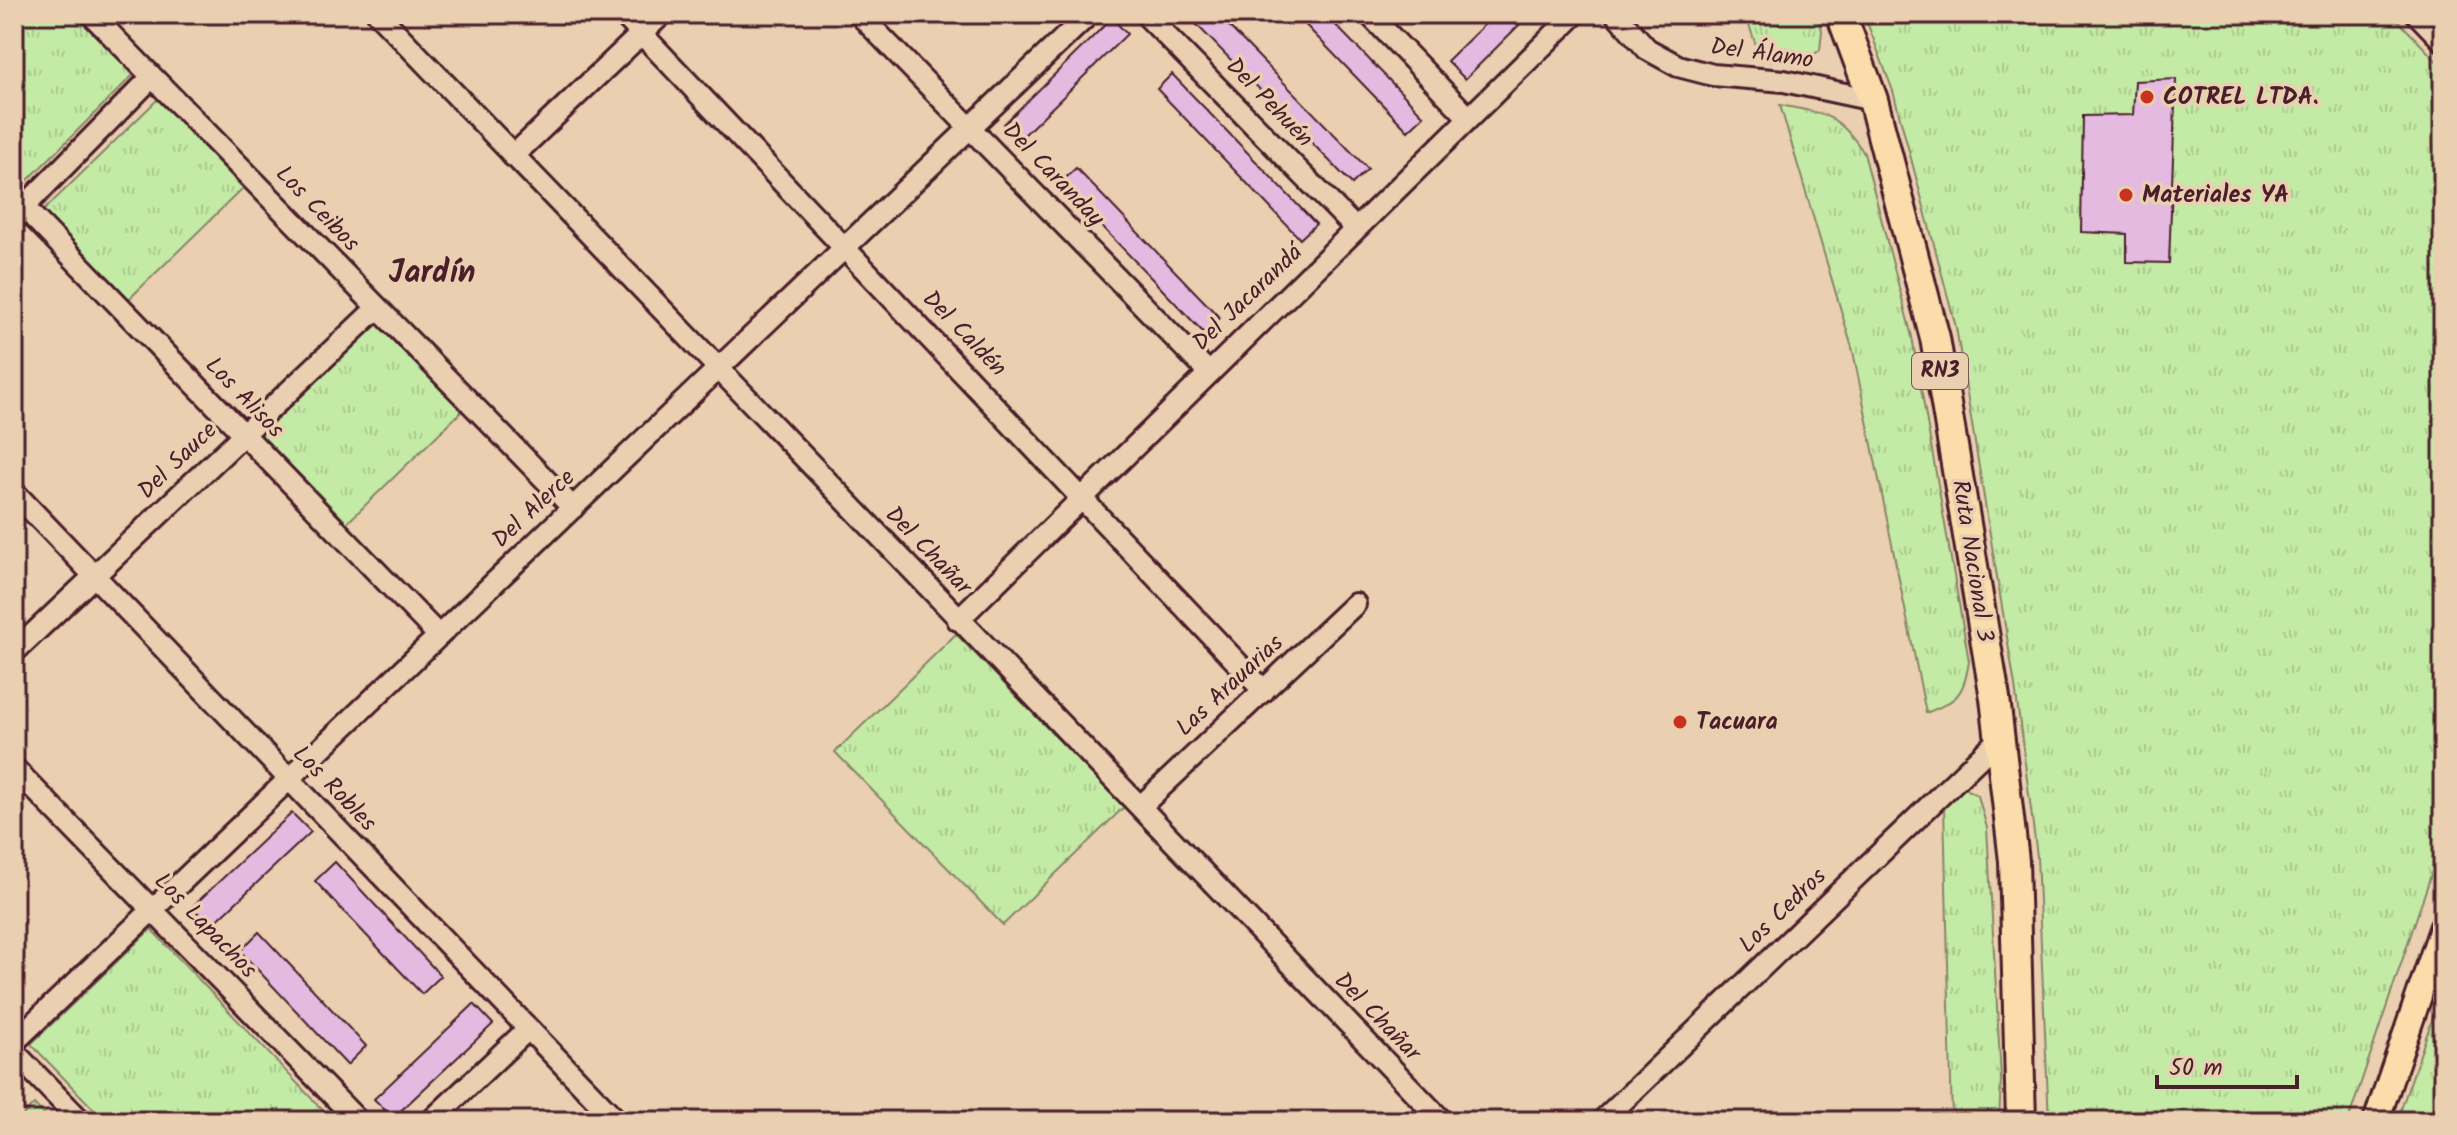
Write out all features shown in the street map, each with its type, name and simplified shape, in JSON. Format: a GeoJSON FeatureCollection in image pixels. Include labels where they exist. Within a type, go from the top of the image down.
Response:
{"type":"FeatureCollection","features":[{"type":"Feature","properties":{"kind":"highway","name":"Ruta Nacional 3"},"geometry":{"type":"LineString","coordinates":[[1841,14],[1873,100],[1935,338],[2000,738],[2014,861],[2021,1121]]}},
{"type":"Feature","properties":{"kind":"main road"},"geometry":{"type":"LineString","coordinates":[[2376,1121],[2443,926]]}},
{"type":"Feature","properties":{"kind":"street","name":"Los Ceibos"},"geometry":{"type":"LineString","coordinates":[[91,14],[573,508]]}},
{"type":"Feature","properties":{"kind":"street","name":"Del Chañar"},"geometry":{"type":"LineString","coordinates":[[378,14],[1442,1121]]}},
{"type":"Feature","properties":{"kind":"street","name":"Del Caldén"},"geometry":{"type":"LineString","coordinates":[[623,14],[1264,691]]}},
{"type":"Feature","properties":{"kind":"street"},"geometry":{"type":"LineString","coordinates":[[513,156],[662,14]]}},
{"type":"Feature","properties":{"kind":"street","name":"Del Caranday"},"geometry":{"type":"LineString","coordinates":[[859,14],[1209,373]]}},
{"type":"Feature","properties":{"kind":"street","name":"Del Alerce"},"geometry":{"type":"LineString","coordinates":[[14,1042],[437,634],[573,508],[1089,14]]}},
{"type":"Feature","properties":{"kind":"street","name":"Del Pehuén"},"geometry":{"type":"LineString","coordinates":[[1145,14],[1356,229]]}},
{"type":"Feature","properties":{"kind":"street"},"geometry":{"type":"LineString","coordinates":[[1369,14],[1469,118]]}},
{"type":"Feature","properties":{"kind":"street","name":"Del Jacarandá"},"geometry":{"type":"LineString","coordinates":[[958,620],[1575,14]]}},
{"type":"Feature","properties":{"kind":"street","name":"Del Álamo"},"geometry":{"type":"LineString","coordinates":[[1616,14],[1647,49],[1678,66],[1713,75],[1784,81],[1873,100]]}},
{"type":"Feature","properties":{"kind":"street"},"geometry":{"type":"LineString","coordinates":[[2417,14],[2443,41]]}},
{"type":"Feature","properties":{"kind":"street"},"geometry":{"type":"LineString","coordinates":[[17,207],[152,77]]}},
{"type":"Feature","properties":{"kind":"street","name":"Los Alisos"},"geometry":{"type":"LineString","coordinates":[[17,207],[437,634]]}},
{"type":"Feature","properties":{"kind":"street","name":"Del Sauce"},"geometry":{"type":"LineString","coordinates":[[14,652],[377,308]]}},
{"type":"Feature","properties":{"kind":"street","name":"Los Robles"},"geometry":{"type":"LineString","coordinates":[[14,492],[617,1121]]}},
{"type":"Feature","properties":{"kind":"street","name":"Las Arauarias"},"geometry":{"type":"LineString","coordinates":[[1141,806],[1355,604]]}},
{"type":"Feature","properties":{"kind":"street","name":"Los Cedros"},"geometry":{"type":"LineString","coordinates":[[1602,1121],[2000,738]]}},
{"type":"Feature","properties":{"kind":"street","name":"Los Lapachos"},"geometry":{"type":"LineString","coordinates":[[14,768],[358,1121]]}},
{"type":"Feature","properties":{"kind":"street"},"geometry":{"type":"LineString","coordinates":[[431,1121],[527,1030]]}},
{"type":"Feature","properties":{"kind":"street"},"geometry":{"type":"LineString","coordinates":[[14,1052],[81,1121]]}},
{"type":"Feature","properties":{"kind":"green space"},"geometry":{"type":"Polygon","coordinates":[[[14,14],[74,14],[134,74],[24,184],[14,174],[14,14]]]}},
{"type":"Feature","properties":{"kind":"green space"},"geometry":{"type":"Polygon","coordinates":[[[1745,14],[1816,14],[1822,30],[1820,50],[1802,63],[1761,59],[1745,14]]]}},
{"type":"Feature","properties":{"kind":"green space"},"geometry":{"type":"Polygon","coordinates":[[[1864,14],[2392,14],[2443,68],[2443,839],[2348,1121],[2049,1121],[2037,856],[2015,686],[1956,327],[1893,91],[1864,14]]]}},
{"type":"Feature","properties":{"kind":"green space"},"geometry":{"type":"Polygon","coordinates":[[[158,99],[243,188],[128,300],[43,211],[158,99]]]}},
{"type":"Feature","properties":{"kind":"green space"},"geometry":{"type":"Polygon","coordinates":[[[1780,105],[1829,117],[1846,130],[1864,153],[1912,337],[1969,661],[1965,682],[1957,695],[1926,713],[1853,351],[1780,105]]]}},
{"type":"Feature","properties":{"kind":"green space"},"geometry":{"type":"Polygon","coordinates":[[[376,323],[462,411],[347,523],[261,435],[376,323]]]}},
{"type":"Feature","properties":{"kind":"green space"},"geometry":{"type":"Polygon","coordinates":[[[956,634],[1124,807],[1003,925],[835,752],[956,634]]]}},
{"type":"Feature","properties":{"kind":"green space"},"geometry":{"type":"Polygon","coordinates":[[[1964,788],[1978,796],[1987,828],[2001,1079],[1999,1121],[1952,1121],[1944,806],[1964,788]]]}},
{"type":"Feature","properties":{"kind":"green space"},"geometry":{"type":"Polygon","coordinates":[[[151,929],[333,1121],[105,1121],[31,1044],[151,929]]]}},
{"type":"Feature","properties":{"kind":"green space"},"geometry":{"type":"Polygon","coordinates":[[[2443,988],[2443,1121],[2397,1121],[2443,988]]]}},
{"type":"Feature","properties":{"kind":"green space"},"geometry":{"type":"Polygon","coordinates":[[[34,1104],[50,1121],[17,1121],[34,1104]]]}},
{"type":"Feature","properties":{"kind":"building"},"geometry":{"type":"Polygon","coordinates":[[[1205,14],[1217,14],[1368,169],[1352,184],[1195,23],[1205,14]]]}},
{"type":"Feature","properties":{"kind":"building"},"geometry":{"type":"Polygon","coordinates":[[[1295,14],[1325,14],[1424,116],[1408,131],[1295,14]]]}},
{"type":"Feature","properties":{"kind":"building"},"geometry":{"type":"Polygon","coordinates":[[[1495,14],[1530,14],[1465,79],[1447,61],[1495,14]]]}},
{"type":"Feature","properties":{"kind":"building"},"geometry":{"type":"Polygon","coordinates":[[[1112,18],[1127,34],[1019,140],[1004,124],[1112,18]]]}},
{"type":"Feature","properties":{"kind":"building"},"geometry":{"type":"Polygon","coordinates":[[[1172,74],[1316,224],[1300,239],[1157,89],[1172,74]]]}},
{"type":"Feature","properties":{"kind":"building","name":"Materiales YA"},"geometry":{"type":"Polygon","coordinates":[[[2176,79],[2169,263],[2127,262],[2127,234],[2081,232],[2083,116],[2133,115],[2135,81],[2176,79]]]}},
{"type":"Feature","properties":{"kind":"building"},"geometry":{"type":"Polygon","coordinates":[[[1076,168],[1220,318],[1204,333],[1060,183],[1076,168]]]}},
{"type":"Feature","properties":{"kind":"building"},"geometry":{"type":"Polygon","coordinates":[[[292,813],[311,832],[211,926],[192,907],[292,813]]]}},
{"type":"Feature","properties":{"kind":"building"},"geometry":{"type":"Polygon","coordinates":[[[335,862],[441,976],[422,994],[315,881],[335,862]]]}},
{"type":"Feature","properties":{"kind":"building"},"geometry":{"type":"Polygon","coordinates":[[[259,932],[366,1046],[347,1065],[240,951],[259,932]]]}},
{"type":"Feature","properties":{"kind":"building"},"geometry":{"type":"Polygon","coordinates":[[[474,1004],[493,1024],[393,1118],[374,1099],[474,1004]]]}},
{"type":"Feature","properties":{"kind":"place","name":"COTREL LTDA."},"geometry":{"type":"Point","coordinates":[2147,97]}},
{"type":"Feature","properties":{"kind":"place","name":"Materiales YA"},"geometry":{"type":"Point","coordinates":[2126,195]}},
{"type":"Feature","properties":{"kind":"place","name":"Tacuara"},"geometry":{"type":"Point","coordinates":[1680,722]}},
{"type":"Feature","properties":{"kind":"district","name":"Jardín"},"geometry":{"type":"Point","coordinates":[432,273]}}]}
